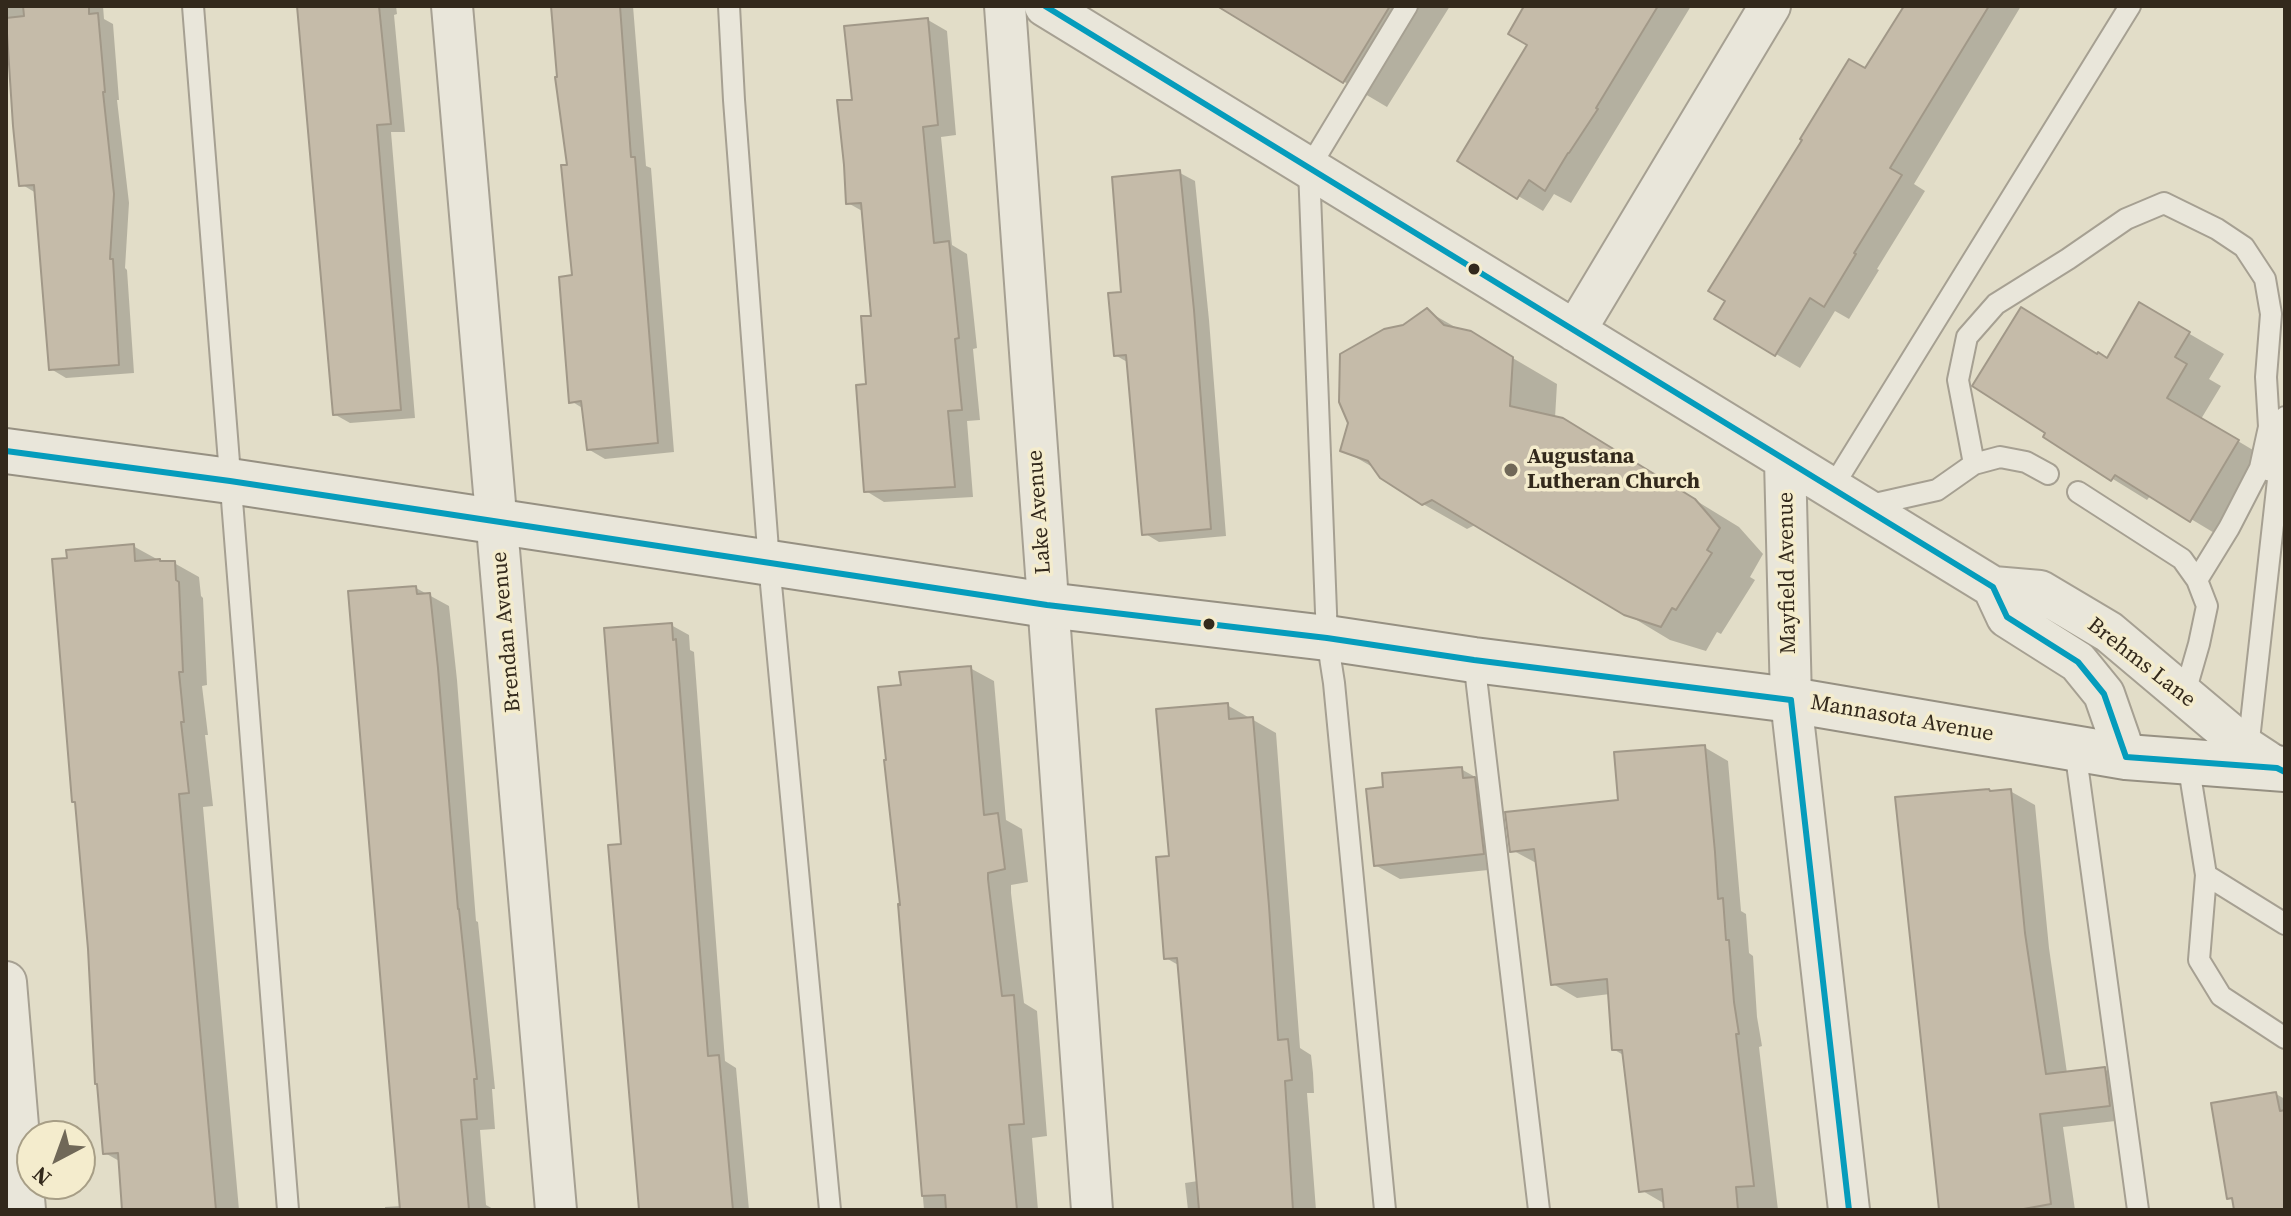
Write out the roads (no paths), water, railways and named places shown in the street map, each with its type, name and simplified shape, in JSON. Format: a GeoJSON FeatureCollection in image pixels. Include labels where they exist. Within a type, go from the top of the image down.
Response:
{"type":"FeatureCollection","features":[{"type":"Feature","properties":{"kind":"street","name":"Brendan Avenue"},"geometry":{"type":"LineString","coordinates":[[452,6],[556,1210]]}},
{"type":"Feature","properties":{"kind":"street","name":"Lake Avenue"},"geometry":{"type":"LineString","coordinates":[[1005,6],[1092,1210]]}},
{"type":"Feature","properties":{"kind":"street","name":"Brehms Lane"},"geometry":{"type":"LineString","coordinates":[[1045,6],[1993,587],[2040,591],[2109,632],[2184,696],[2274,765]]}},
{"type":"Feature","properties":{"kind":"street"},"geometry":{"type":"LineString","coordinates":[[1575,331],[1770,6]]}},
{"type":"Feature","properties":{"kind":"street","name":"Mannasota Avenue"},"geometry":{"type":"LineString","coordinates":[[6,451],[230,481],[1047,605],[1327,638],[1791,700],[2126,757],[2274,765]]}},
{"type":"Feature","properties":{"kind":"street","name":"Mayfield Avenue"},"geometry":{"type":"LineString","coordinates":[[1785,460],[1791,700],[1849,1210]]}},
{"type":"Feature","properties":{"kind":"street","name":"Brehms Lane"},"geometry":{"type":"LineString","coordinates":[[1993,587],[2007,617],[2078,662],[2104,694],[2126,757]]}},
{"type":"Feature","properties":{"kind":"street"},"geometry":{"type":"LineString","coordinates":[[6,982],[25,1210]]}},
{"type":"Feature","properties":{"kind":"lane"},"geometry":{"type":"LineString","coordinates":[[193,6],[288,1210]]}},
{"type":"Feature","properties":{"kind":"lane"},"geometry":{"type":"LineString","coordinates":[[729,6],[769,563],[830,1210]]}},
{"type":"Feature","properties":{"kind":"lane"},"geometry":{"type":"LineString","coordinates":[[1385,1210],[1334,683],[1327,638],[1309,168],[1407,6]]}},
{"type":"Feature","properties":{"kind":"lane"},"geometry":{"type":"LineString","coordinates":[[1847,497],[1936,319],[2130,6]]}},
{"type":"Feature","properties":{"kind":"lane"},"geometry":{"type":"LineString","coordinates":[[1974,464],[1958,380],[1967,337],[1996,304],[2126,219],[2164,203],[2217,229],[2244,247],[2265,279],[2271,314],[2266,377],[2274,765]]}},
{"type":"Feature","properties":{"kind":"lane"},"geometry":{"type":"LineString","coordinates":[[1936,319],[1967,337]]}},
{"type":"Feature","properties":{"kind":"lane"},"geometry":{"type":"LineString","coordinates":[[2197,580],[2270,470],[2285,417]]}},
{"type":"Feature","properties":{"kind":"lane"},"geometry":{"type":"LineString","coordinates":[[1847,497],[1937,490],[1974,464],[2000,457],[2026,462],[2048,474]]}},
{"type":"Feature","properties":{"kind":"lane"},"geometry":{"type":"LineString","coordinates":[[2078,492],[2182,559],[2197,580],[2207,606],[2184,696]]}},
{"type":"Feature","properties":{"kind":"lane"},"geometry":{"type":"LineString","coordinates":[[1474,660],[1539,1210]]}},
{"type":"Feature","properties":{"kind":"lane"},"geometry":{"type":"LineString","coordinates":[[2075,749],[2138,1210]]}},
{"type":"Feature","properties":{"kind":"lane"},"geometry":{"type":"LineString","coordinates":[[2188,762],[2206,875],[2199,960],[2221,996],[2285,1038]]}},
{"type":"Feature","properties":{"kind":"lane"},"geometry":{"type":"LineString","coordinates":[[2206,875],[2285,924]]}},
{"type":"Feature","properties":{"kind":"place","name":"Augustana Lutheran Church"},"geometry":{"type":"Point","coordinates":[1511,470]}}]}
